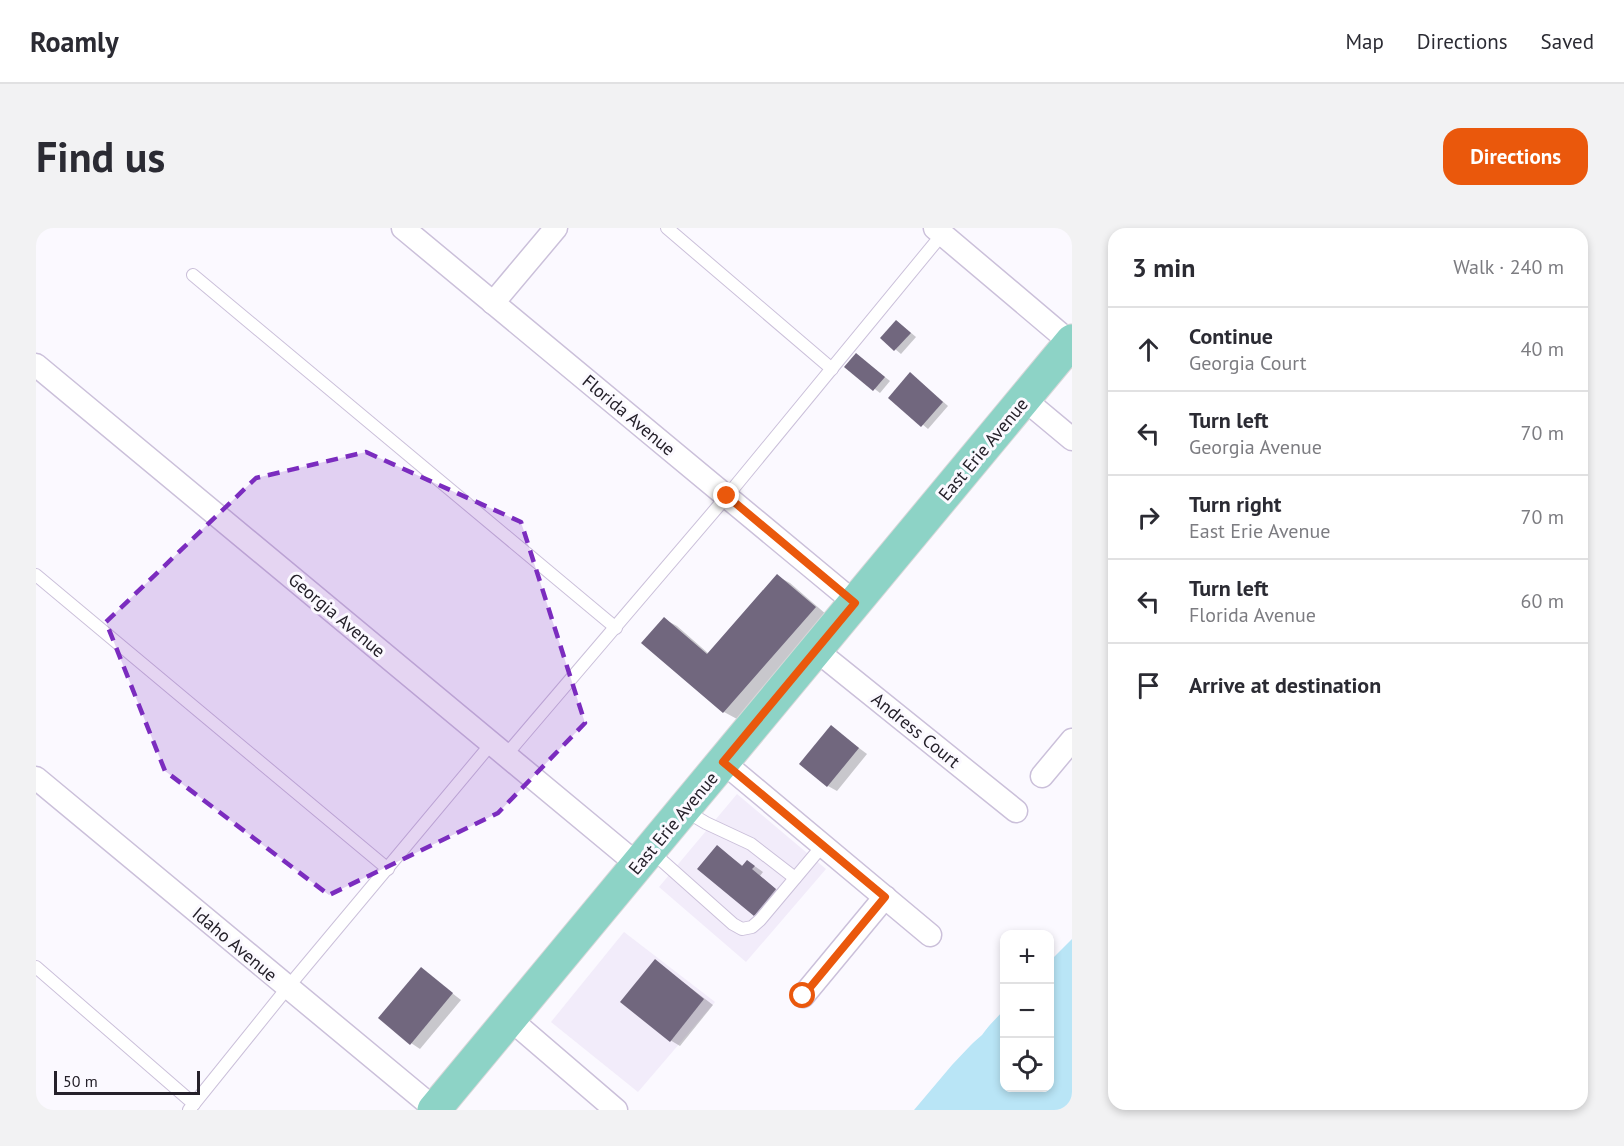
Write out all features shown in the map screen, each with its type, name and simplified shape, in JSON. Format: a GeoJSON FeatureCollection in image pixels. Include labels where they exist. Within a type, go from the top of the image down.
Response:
{"type":"FeatureCollection","features":[{"type":"Feature","properties":{"kind":"main road","name":"East Erie Avenue"},"geometry":{"type":"LineString","coordinates":[[434,1110],[1072,342]]}},
{"type":"Feature","properties":{"kind":"street","name":"Florida Avenue"},"geometry":{"type":"LineString","coordinates":[[403,228],[855,603]]}},
{"type":"Feature","properties":{"kind":"street"},"geometry":{"type":"LineString","coordinates":[[493,303],[556,228]]}},
{"type":"Feature","properties":{"kind":"street"},"geometry":{"type":"LineString","coordinates":[[942,230],[1072,342]]}},
{"type":"Feature","properties":{"kind":"street","name":"Georgia Avenue"},"geometry":{"type":"LineString","coordinates":[[36,365],[499,750],[644,857]]}},
{"type":"Feature","properties":{"kind":"street"},"geometry":{"type":"LineString","coordinates":[[1024,399],[1072,439]]}},
{"type":"Feature","properties":{"kind":"street","name":"Andress Court"},"geometry":{"type":"LineString","coordinates":[[816,650],[1016,811]]}},
{"type":"Feature","properties":{"kind":"street"},"geometry":{"type":"LineString","coordinates":[[1042,776],[1072,740]]}},
{"type":"Feature","properties":{"kind":"street"},"geometry":{"type":"LineString","coordinates":[[723,762],[930,935]]}},
{"type":"Feature","properties":{"kind":"street","name":"Idaho Avenue"},"geometry":{"type":"LineString","coordinates":[[36,778],[434,1110]]}},
{"type":"Feature","properties":{"kind":"street"},"geometry":{"type":"LineString","coordinates":[[803,996],[885,897]]}},
{"type":"Feature","properties":{"kind":"street"},"geometry":{"type":"LineString","coordinates":[[510,1019],[616,1110]]}},
{"type":"Feature","properties":{"kind":"lane"},"geometry":{"type":"LineString","coordinates":[[666,228],[832,369]]}},
{"type":"Feature","properties":{"kind":"lane"},"geometry":{"type":"LineString","coordinates":[[36,968],[191,1107],[388,869],[616,628],[832,369],[942,230]]}},
{"type":"Feature","properties":{"kind":"lane"},"geometry":{"type":"LineString","coordinates":[[193,275],[616,628]]}},
{"type":"Feature","properties":{"kind":"lane"},"geometry":{"type":"LineString","coordinates":[[36,575],[388,869]]}},
{"type":"Feature","properties":{"kind":"lane"},"geometry":{"type":"LineString","coordinates":[[683,810],[751,843],[795,878]]}},
{"type":"Feature","properties":{"kind":"lane"},"geometry":{"type":"LineString","coordinates":[[644,857],[742,929],[752,927],[760,920],[823,845]]}},
{"type":"Feature","properties":{"kind":"highlighted area"},"geometry":{"type":"Polygon","coordinates":[[[366,452],[521,522],[585,723],[498,813],[329,895],[165,771],[106,622],[256,478],[366,452]]]}},
{"type":"Feature","properties":{"kind":"shaded area"},"geometry":{"type":"Polygon","coordinates":[[[737,794],[826,869],[746,962],[659,887],[737,794]]]}},
{"type":"Feature","properties":{"kind":"shaded area"},"geometry":{"type":"Polygon","coordinates":[[[624,932],[715,1002],[638,1092],[551,1022],[624,932]]]}},
{"type":"Feature","properties":{"kind":"water"},"geometry":{"type":"Polygon","coordinates":[[[1072,904],[1072,1110],[884,1110],[922,1087],[982,1035],[997,1015],[1000,1001],[1000,1092],[1054,1092],[1054,930],[1072,904]]]}},
{"type":"Feature","properties":{"kind":"pier"},"geometry":{"type":"Polygon","coordinates":[[[1072,901],[1072,939],[1054,957],[1054,930],[1051,930],[1058,922],[1059,911],[1072,901]]]}},
{"type":"Feature","properties":{"kind":"pier"},"geometry":{"type":"Polygon","coordinates":[[[1000,986],[1000,1014],[914,1110],[881,1110],[920,1084],[969,1032],[980,1032],[994,1015],[991,1009],[1000,986]]]}},
{"type":"Feature","properties":{"kind":"building"},"geometry":{"type":"Polygon","coordinates":[[[896,320],[911,333],[894,351],[880,338],[896,320]]]}},
{"type":"Feature","properties":{"kind":"building"},"geometry":{"type":"Polygon","coordinates":[[[856,353],[885,377],[873,391],[844,367],[856,353]]]}},
{"type":"Feature","properties":{"kind":"building"},"geometry":{"type":"Polygon","coordinates":[[[910,372],[943,402],[921,427],[888,398],[910,372]]]}},
{"type":"Feature","properties":{"kind":"building"},"geometry":{"type":"Polygon","coordinates":[[[777,574],[816,607],[723,713],[641,643],[664,617],[707,654],[777,574]]]}},
{"type":"Feature","properties":{"kind":"building"},"geometry":{"type":"Polygon","coordinates":[[[831,725],[859,748],[827,787],[799,764],[831,725]]]}},
{"type":"Feature","properties":{"kind":"building"},"geometry":{"type":"Polygon","coordinates":[[[717,845],[742,866],[747,860],[755,866],[752,869],[776,889],[754,916],[697,869],[717,845]]]}},
{"type":"Feature","properties":{"kind":"building"},"geometry":{"type":"Polygon","coordinates":[[[655,959],[704,999],[670,1042],[620,1002],[655,959]]]}},
{"type":"Feature","properties":{"kind":"building"},"geometry":{"type":"Polygon","coordinates":[[[421,967],[453,993],[410,1045],[378,1018],[421,967]]]}},
{"type":"Feature","properties":{"kind":"route"},"geometry":{"type":"LineString","coordinates":[[727,496],[855,603],[723,762],[885,897],[803,996]]}}]}
